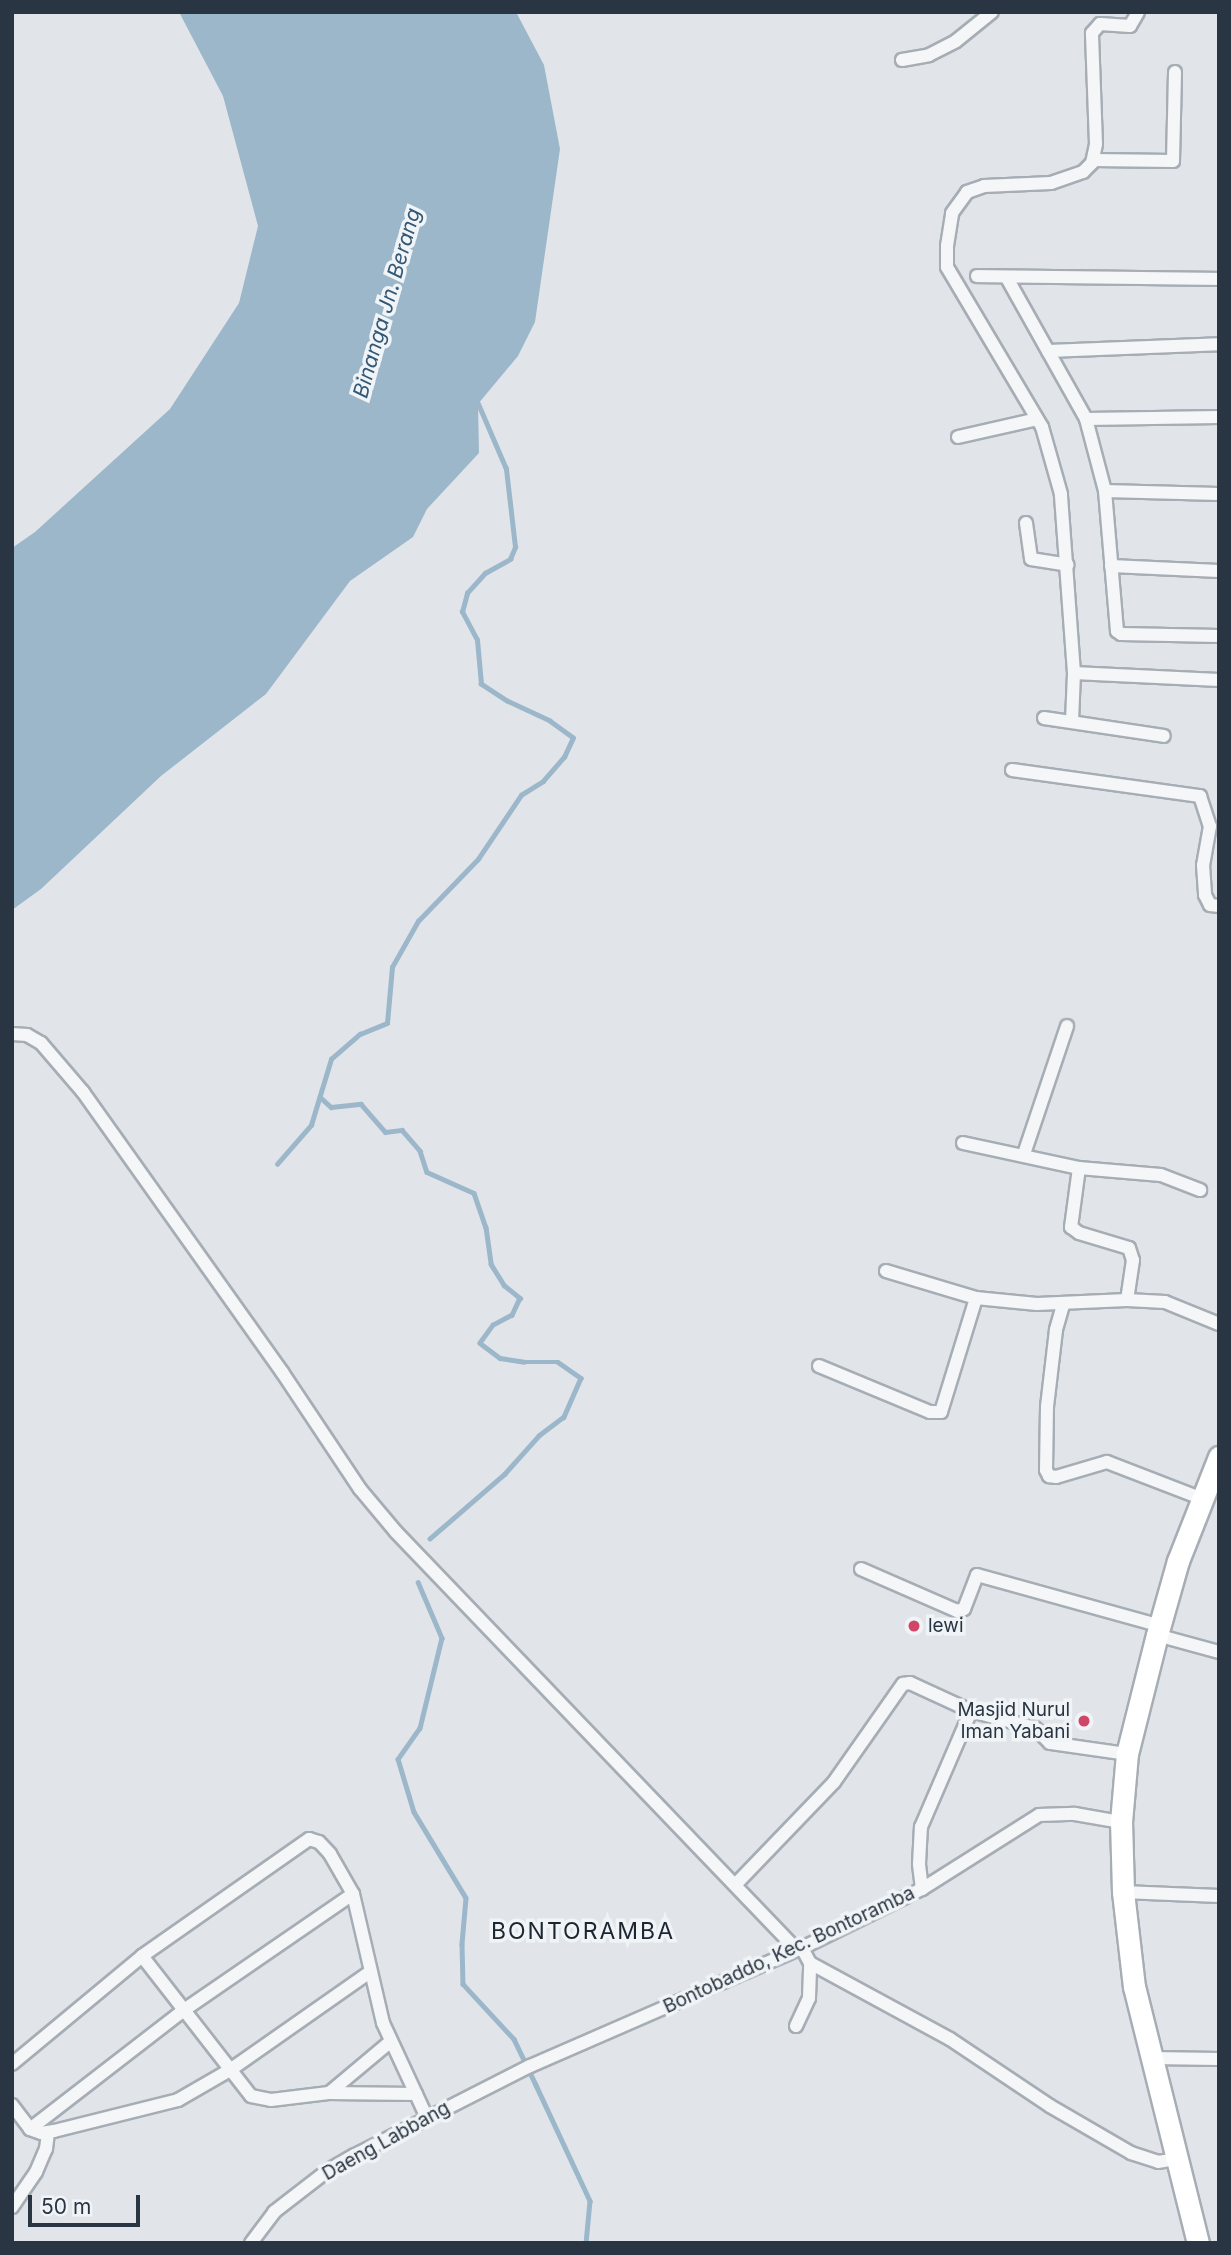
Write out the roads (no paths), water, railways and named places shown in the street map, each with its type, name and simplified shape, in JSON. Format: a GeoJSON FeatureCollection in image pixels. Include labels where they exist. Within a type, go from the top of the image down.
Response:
{"type":"FeatureCollection","features":[{"type":"Feature","properties":{"kind":"main road"},"geometry":{"type":"LineString","coordinates":[[1198,2243],[1134,1987],[1123,1892],[1121,1822],[1127,1754],[1159,1630],[1178,1561],[1219,1457]]}},
{"type":"Feature","properties":{"kind":"street"},"geometry":{"type":"LineString","coordinates":[[902,60],[929,55],[947,46],[992,12]]}},
{"type":"Feature","properties":{"kind":"street"},"geometry":{"type":"LineString","coordinates":[[1072,721],[1074,673],[1068,565],[1060,494],[1037,419],[947,267],[947,246],[952,213],[967,192],[1051,183],[1083,172],[1093,160],[1096,144],[1093,33],[1100,24],[1130,26],[1138,12]]}},
{"type":"Feature","properties":{"kind":"street"},"geometry":{"type":"LineString","coordinates":[[1093,160],[1173,161],[1175,72]]}},
{"type":"Feature","properties":{"kind":"street"},"geometry":{"type":"LineString","coordinates":[[977,276],[1219,279]]}},
{"type":"Feature","properties":{"kind":"street"},"geometry":{"type":"LineString","coordinates":[[1007,278],[1086,419],[1105,491],[1115,624],[1121,634],[1219,636]]}},
{"type":"Feature","properties":{"kind":"street"},"geometry":{"type":"LineString","coordinates":[[1048,351],[1219,344]]}},
{"type":"Feature","properties":{"kind":"street"},"geometry":{"type":"LineString","coordinates":[[1086,419],[1219,417]]}},
{"type":"Feature","properties":{"kind":"street"},"geometry":{"type":"LineString","coordinates":[[958,436],[1037,419]]}},
{"type":"Feature","properties":{"kind":"street"},"geometry":{"type":"LineString","coordinates":[[1105,491],[1219,494]]}},
{"type":"Feature","properties":{"kind":"street"},"geometry":{"type":"LineString","coordinates":[[1026,523],[1031,559],[1035,562],[1068,565]]}},
{"type":"Feature","properties":{"kind":"street"},"geometry":{"type":"LineString","coordinates":[[1111,566],[1219,570]]}},
{"type":"Feature","properties":{"kind":"street"},"geometry":{"type":"LineString","coordinates":[[1074,673],[1219,680]]}},
{"type":"Feature","properties":{"kind":"street"},"geometry":{"type":"LineString","coordinates":[[1044,718],[1164,736]]}},
{"type":"Feature","properties":{"kind":"street"},"geometry":{"type":"LineString","coordinates":[[1012,770],[1200,796],[1209,826],[1203,865],[1205,895],[1210,905],[1219,906]]}},
{"type":"Feature","properties":{"kind":"street"},"geometry":{"type":"LineString","coordinates":[[1024,1154],[1067,1026]]}},
{"type":"Feature","properties":{"kind":"street"},"geometry":{"type":"LineString","coordinates":[[12,1034],[27,1035],[41,1043],[83,1092],[282,1372],[360,1489],[388,1524],[810,1962],[950,2039],[1050,2106],[1131,2153],[1158,2162],[1176,2159]]}},
{"type":"Feature","properties":{"kind":"street"},"geometry":{"type":"LineString","coordinates":[[963,1143],[1079,1168],[1161,1175],[1200,1190]]}},
{"type":"Feature","properties":{"kind":"street"},"geometry":{"type":"LineString","coordinates":[[1079,1168],[1071,1227],[1079,1233],[1129,1248],[1133,1260],[1127,1300]]}},
{"type":"Feature","properties":{"kind":"street"},"geometry":{"type":"LineString","coordinates":[[887,1271],[976,1298],[1063,1305],[1127,1300],[1165,1303],[1188,1309],[1219,1324]]}},
{"type":"Feature","properties":{"kind":"street"},"geometry":{"type":"LineString","coordinates":[[819,1366],[930,1412],[941,1412],[976,1298]]}},
{"type":"Feature","properties":{"kind":"street"},"geometry":{"type":"LineString","coordinates":[[1063,1305],[1056,1331],[1047,1407],[1046,1470],[1049,1476],[1056,1477],[1107,1462],[1203,1499]]}},
{"type":"Feature","properties":{"kind":"street"},"geometry":{"type":"LineString","coordinates":[[861,1569],[957,1611],[964,1609],[977,1575],[1159,1630],[1219,1652]]}},
{"type":"Feature","properties":{"kind":"street"},"geometry":{"type":"LineString","coordinates":[[736,1884],[834,1782],[903,1684],[910,1683],[971,1711],[1035,1728],[1050,1743],[1127,1754]]}},
{"type":"Feature","properties":{"kind":"street"},"geometry":{"type":"LineString","coordinates":[[921,1884],[919,1839],[924,1816],[971,1711]]}},
{"type":"Feature","properties":{"kind":"street","name":"Bontobaddo, Kec. Bontoramba"},"geometry":{"type":"LineString","coordinates":[[501,2080],[800,1949],[921,1884],[1039,1815],[1075,1814],[1121,1822]]}},
{"type":"Feature","properties":{"kind":"street"},"geometry":{"type":"LineString","coordinates":[[12,2063],[142,1956],[309,1839],[319,1842],[330,1854],[353,1894],[370,1972],[390,2042],[427,2118]]}},
{"type":"Feature","properties":{"kind":"street"},"geometry":{"type":"LineString","coordinates":[[1123,1892],[1219,1896]]}},
{"type":"Feature","properties":{"kind":"street"},"geometry":{"type":"LineString","coordinates":[[30,2129],[184,2010],[353,1894]]}},
{"type":"Feature","properties":{"kind":"street"},"geometry":{"type":"LineString","coordinates":[[142,1956],[251,2096],[260,2099],[329,2093],[416,2094]]}},
{"type":"Feature","properties":{"kind":"street"},"geometry":{"type":"LineString","coordinates":[[796,2026],[809,1998],[810,1962]]}},
{"type":"Feature","properties":{"kind":"street"},"geometry":{"type":"LineString","coordinates":[[12,2105],[30,2129],[48,2132],[178,2099],[230,2070],[370,1972]]}},
{"type":"Feature","properties":{"kind":"street"},"geometry":{"type":"LineString","coordinates":[[329,2093],[390,2042]]}},
{"type":"Feature","properties":{"kind":"street"},"geometry":{"type":"LineString","coordinates":[[1152,2058],[1219,2059]]}},
{"type":"Feature","properties":{"kind":"street","name":"Daeng Labbang"},"geometry":{"type":"LineString","coordinates":[[251,2243],[274,2212],[327,2171],[501,2080]]}},
{"type":"Feature","properties":{"kind":"street"},"geometry":{"type":"LineString","coordinates":[[12,2207],[36,2172],[46,2149],[48,2132]]}},
{"type":"Feature","properties":{"kind":"water","name":"Binanga Jn. Berang"},"geometry":{"type":"Polygon","coordinates":[[[179,12],[516,12],[544,65],[560,149],[535,322],[518,356],[478,404],[479,453],[427,509],[413,537],[350,581],[266,694],[161,776],[41,889],[12,910],[12,548],[35,532],[170,409],[239,303],[258,226],[223,96],[179,12]]]}},
{"type":"Feature","properties":{"kind":"waterway"},"geometry":{"type":"LineString","coordinates":[[277,1164],[311,1125],[331,1059],[360,1034],[387,1023],[392,967],[418,921],[478,859],[521,795],[543,781],[564,757],[573,738],[550,721],[507,701],[481,684],[477,640],[462,612],[467,593],[485,573],[510,559],[515,547],[506,469],[478,404]]}},
{"type":"Feature","properties":{"kind":"waterway"},"geometry":{"type":"LineString","coordinates":[[320,1097],[331,1107],[361,1104],[385,1132],[402,1130],[420,1151],[427,1172],[474,1193],[486,1227],[491,1264],[504,1285],[520,1298],[512,1315],[493,1325],[480,1343],[500,1358],[524,1362],[558,1362],[581,1378],[564,1417],[539,1436],[505,1474],[430,1539]]}},
{"type":"Feature","properties":{"kind":"waterway"},"geometry":{"type":"LineString","coordinates":[[418,1582],[442,1638],[420,1728],[398,1759],[414,1812],[466,1898],[462,1944],[463,1984],[514,2039],[536,2085],[590,2201],[586,2243]]}},
{"type":"Feature","properties":{"kind":"place","name":"lewi"},"geometry":{"type":"Point","coordinates":[914,1626]}},
{"type":"Feature","properties":{"kind":"place","name":"Masjid Nurul Iman Yabani"},"geometry":{"type":"Point","coordinates":[1084,1721]}},
{"type":"Feature","properties":{"kind":"district","name":"BONTORAMBA"},"geometry":{"type":"Point","coordinates":[583,1931]}}]}
